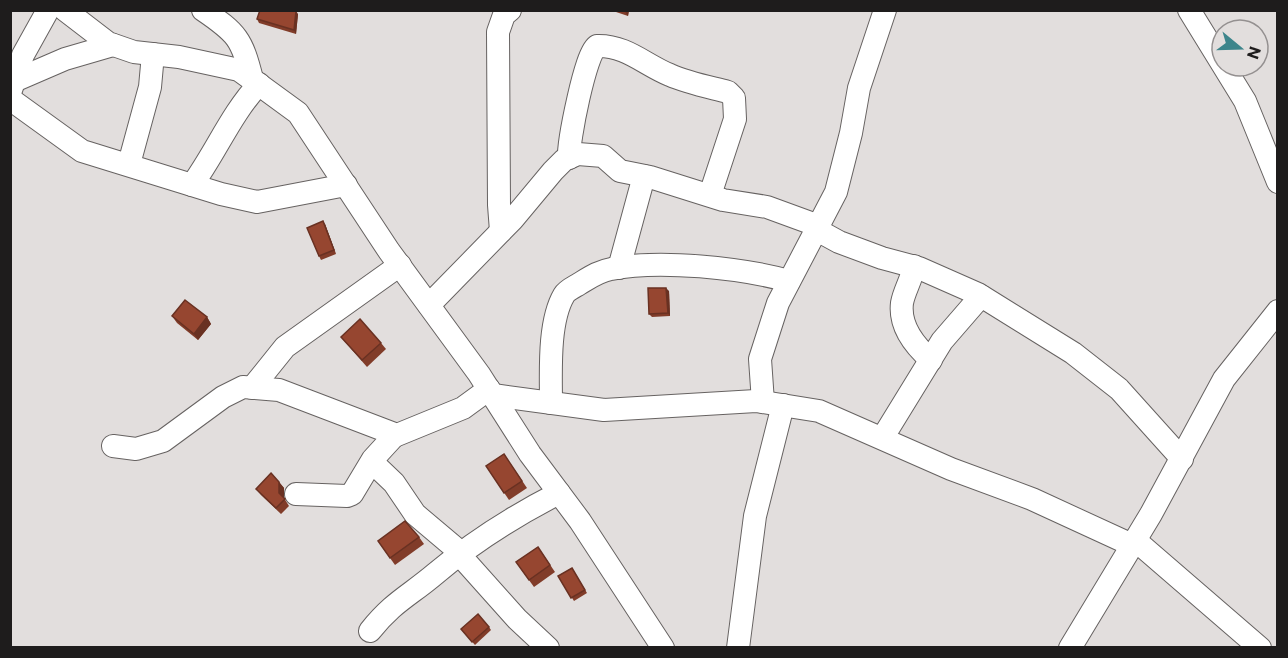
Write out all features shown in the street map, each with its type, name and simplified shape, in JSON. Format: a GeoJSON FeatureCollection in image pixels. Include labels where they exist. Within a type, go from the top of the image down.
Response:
{"type":"FeatureCollection","features":[{"type":"Feature","properties":{"kind":"street"},"geometry":{"type":"LineString","coordinates":[[13,79],[48,10]]}},
{"type":"Feature","properties":{"kind":"street"},"geometry":{"type":"LineString","coordinates":[[65,10],[113,45],[134,52],[179,57],[239,70],[298,113],[400,265],[491,392],[663,648]]}},
{"type":"Feature","properties":{"kind":"street"},"geometry":{"type":"LineString","coordinates":[[203,10],[235,33],[256,81]]}},
{"type":"Feature","properties":{"kind":"street"},"geometry":{"type":"LineString","coordinates":[[501,231],[498,32],[501,21],[510,10]]}},
{"type":"Feature","properties":{"kind":"street"},"geometry":{"type":"LineString","coordinates":[[738,648],[755,516],[773,404],[760,359],[778,303],[836,192],[852,133],[859,88],[885,10]]}},
{"type":"Feature","properties":{"kind":"street"},"geometry":{"type":"LineString","coordinates":[[1189,10],[1245,101],[1278,182]]}},
{"type":"Feature","properties":{"kind":"street"},"geometry":{"type":"LineString","coordinates":[[13,79],[65,59],[113,45]]}},
{"type":"Feature","properties":{"kind":"street"},"geometry":{"type":"LineString","coordinates":[[570,158],[570,134],[588,56],[597,46],[612,47],[636,55],[669,75],[728,92],[734,98],[737,107],[735,119],[710,195]]}},
{"type":"Feature","properties":{"kind":"street"},"geometry":{"type":"LineString","coordinates":[[129,164],[150,87],[153,54]]}},
{"type":"Feature","properties":{"kind":"street"},"geometry":{"type":"LineString","coordinates":[[13,79],[82,151],[192,185],[257,202],[346,185]]}},
{"type":"Feature","properties":{"kind":"street"},"geometry":{"type":"LineString","coordinates":[[192,185],[213,156],[229,123],[256,81]]}},
{"type":"Feature","properties":{"kind":"street"},"geometry":{"type":"LineString","coordinates":[[429,305],[501,231],[553,171],[578,154],[603,156],[620,171],[745,205],[767,207],[818,228],[850,246],[914,267],[981,296],[1073,353],[1119,389],[1182,459]]}},
{"type":"Feature","properties":{"kind":"street"},"geometry":{"type":"LineString","coordinates":[[619,268],[644,176]]}},
{"type":"Feature","properties":{"kind":"street"},"geometry":{"type":"LineString","coordinates":[[252,388],[285,347],[400,265]]}},
{"type":"Feature","properties":{"kind":"street"},"geometry":{"type":"LineString","coordinates":[[551,403],[552,347],[556,316],[564,293],[594,274],[619,268],[660,266],[708,268],[766,275],[789,281]]}},
{"type":"Feature","properties":{"kind":"street"},"geometry":{"type":"LineString","coordinates":[[914,267],[902,303],[905,322],[910,340],[931,360]]}},
{"type":"Feature","properties":{"kind":"street"},"geometry":{"type":"LineString","coordinates":[[883,437],[942,341],[981,296]]}},
{"type":"Feature","properties":{"kind":"street"},"geometry":{"type":"LineString","coordinates":[[1070,648],[1182,459],[1224,379],[1278,311]]}},
{"type":"Feature","properties":{"kind":"street"},"geometry":{"type":"LineString","coordinates":[[112,446],[136,449],[163,441],[223,397],[243,387],[279,390],[395,435]]}},
{"type":"Feature","properties":{"kind":"street"},"geometry":{"type":"LineString","coordinates":[[296,494],[347,496],[358,487],[372,462],[395,435],[463,408],[491,392],[604,410],[773,404],[819,411],[883,437],[951,469],[1032,499],[1133,542],[1260,648]]}},
{"type":"Feature","properties":{"kind":"street"},"geometry":{"type":"LineString","coordinates":[[372,462],[394,483],[415,514],[459,552],[517,619],[548,648]]}},
{"type":"Feature","properties":{"kind":"street"},"geometry":{"type":"LineString","coordinates":[[370,632],[395,602],[435,574],[459,552],[559,492]]}},
{"type":"Feature","properties":{"kind":"building"},"geometry":{"type":"Polygon","coordinates":[[[260,10],[296,11],[294,30],[257,19],[260,10]]]}},
{"type":"Feature","properties":{"kind":"building"},"geometry":{"type":"Polygon","coordinates":[[[323,221],[334,250],[319,256],[307,228],[323,221]]]}},
{"type":"Feature","properties":{"kind":"building"},"geometry":{"type":"Polygon","coordinates":[[[648,288],[666,288],[668,313],[649,314],[648,288]]]}},
{"type":"Feature","properties":{"kind":"building"},"geometry":{"type":"Polygon","coordinates":[[[185,300],[207,317],[194,334],[172,316],[185,300]]]}},
{"type":"Feature","properties":{"kind":"building"},"geometry":{"type":"Polygon","coordinates":[[[360,319],[381,343],[362,360],[341,337],[360,319]]]}},
{"type":"Feature","properties":{"kind":"building"},"geometry":{"type":"Polygon","coordinates":[[[504,454],[522,481],[504,493],[486,466],[504,454]]]}},
{"type":"Feature","properties":{"kind":"building"},"geometry":{"type":"Polygon","coordinates":[[[271,473],[279,482],[279,493],[285,499],[276,508],[256,489],[271,473]]]}},
{"type":"Feature","properties":{"kind":"building"},"geometry":{"type":"Polygon","coordinates":[[[405,521],[419,537],[390,558],[378,541],[405,521]]]}},
{"type":"Feature","properties":{"kind":"building"},"geometry":{"type":"Polygon","coordinates":[[[538,547],[550,565],[529,580],[516,562],[538,547]]]}},
{"type":"Feature","properties":{"kind":"building"},"geometry":{"type":"Polygon","coordinates":[[[572,568],[585,590],[571,598],[558,576],[572,568]]]}},
{"type":"Feature","properties":{"kind":"building"},"geometry":{"type":"Polygon","coordinates":[[[478,614],[489,627],[472,642],[461,629],[478,614]]]}}]}
